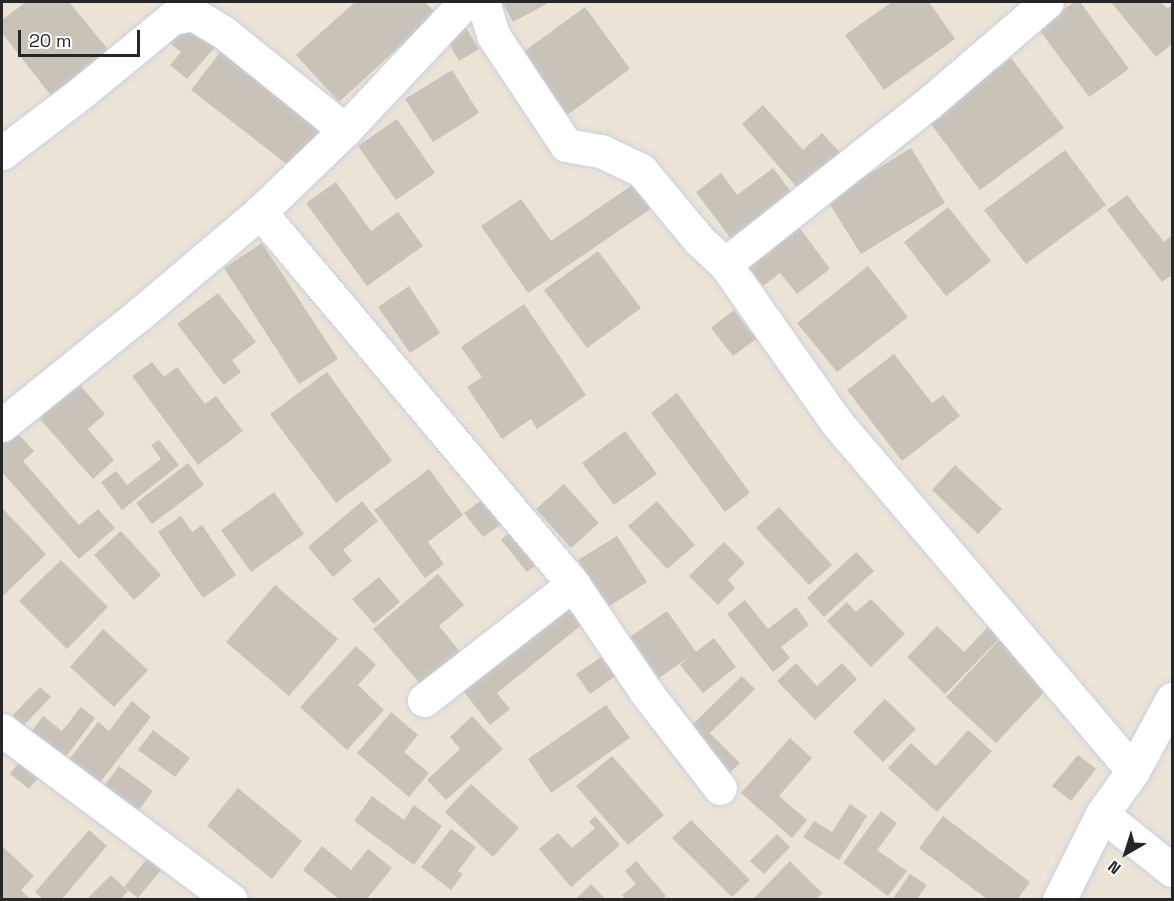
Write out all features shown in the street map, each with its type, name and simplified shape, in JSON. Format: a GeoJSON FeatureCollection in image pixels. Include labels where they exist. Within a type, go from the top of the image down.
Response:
{"type":"FeatureCollection","features":[{"type":"Feature","properties":{"kind":"street"},"geometry":{"type":"LineString","coordinates":[[2,424],[141,313],[260,212],[345,130],[465,2]]}},
{"type":"Feature","properties":{"kind":"street"},"geometry":{"type":"LineString","coordinates":[[483,2],[493,35],[566,146],[601,151],[640,170],[699,240],[725,264],[838,424],[1133,771]]}},
{"type":"Feature","properties":{"kind":"street"},"geometry":{"type":"LineString","coordinates":[[725,264],[929,103],[1047,2]]}},
{"type":"Feature","properties":{"kind":"street"},"geometry":{"type":"LineString","coordinates":[[2,153],[82,92],[172,18],[193,14],[223,32],[345,130]]}},
{"type":"Feature","properties":{"kind":"street"},"geometry":{"type":"LineString","coordinates":[[260,212],[573,584],[646,692],[720,788]]}},
{"type":"Feature","properties":{"kind":"street"},"geometry":{"type":"LineString","coordinates":[[424,700],[573,584]]}},
{"type":"Feature","properties":{"kind":"street"},"geometry":{"type":"LineString","coordinates":[[1059,900],[1102,814],[1133,771],[1173,699]]}},
{"type":"Feature","properties":{"kind":"street"},"geometry":{"type":"LineString","coordinates":[[2,730],[231,900]]}},
{"type":"Feature","properties":{"kind":"street"},"geometry":{"type":"LineString","coordinates":[[1102,814],[1173,870]]}},
{"type":"Feature","properties":{"kind":"building"},"geometry":{"type":"Polygon","coordinates":[[[26,2],[69,2],[110,52],[52,97],[2,33],[2,20],[26,2]]]}},
{"type":"Feature","properties":{"kind":"building"},"geometry":{"type":"Polygon","coordinates":[[[355,2],[425,2],[436,13],[339,102],[296,55],[355,2]]]}},
{"type":"Feature","properties":{"kind":"building"},"geometry":{"type":"Polygon","coordinates":[[[502,2],[550,2],[513,22],[502,2]]]}},
{"type":"Feature","properties":{"kind":"building"},"geometry":{"type":"Polygon","coordinates":[[[892,2],[929,2],[955,39],[884,90],[845,35],[892,2]]]}},
{"type":"Feature","properties":{"kind":"building"},"geometry":{"type":"Polygon","coordinates":[[[1074,2],[1080,2],[1129,69],[1089,97],[1038,28],[1074,2]]]}},
{"type":"Feature","properties":{"kind":"building"},"geometry":{"type":"Polygon","coordinates":[[[1111,2],[1161,2],[1167,9],[1172,5],[1172,44],[1156,57],[1111,2]]]}},
{"type":"Feature","properties":{"kind":"building"},"geometry":{"type":"Polygon","coordinates":[[[585,7],[630,69],[567,115],[522,53],[585,7]]]}},
{"type":"Feature","properties":{"kind":"building"},"geometry":{"type":"Polygon","coordinates":[[[184,17],[216,46],[187,79],[170,65],[181,52],[165,39],[184,17]]]}},
{"type":"Feature","properties":{"kind":"building"},"geometry":{"type":"Polygon","coordinates":[[[466,28],[479,49],[459,61],[447,40],[466,28]]]}},
{"type":"Feature","properties":{"kind":"building"},"geometry":{"type":"Polygon","coordinates":[[[222,50],[324,126],[292,168],[191,90],[222,50]]]}},
{"type":"Feature","properties":{"kind":"building"},"geometry":{"type":"Polygon","coordinates":[[[1011,58],[1064,128],[980,190],[928,120],[1011,58]]]}},
{"type":"Feature","properties":{"kind":"building"},"geometry":{"type":"Polygon","coordinates":[[[452,70],[479,113],[433,142],[405,99],[452,70]]]}},
{"type":"Feature","properties":{"kind":"building"},"geometry":{"type":"Polygon","coordinates":[[[763,105],[803,150],[822,133],[842,155],[801,192],[742,124],[763,105]]]}},
{"type":"Feature","properties":{"kind":"building"},"geometry":{"type":"Polygon","coordinates":[[[397,119],[435,173],[396,200],[358,146],[397,119]]]}},
{"type":"Feature","properties":{"kind":"building"},"geometry":{"type":"Polygon","coordinates":[[[911,148],[945,203],[861,254],[827,200],[911,148]]]}},
{"type":"Feature","properties":{"kind":"building"},"geometry":{"type":"Polygon","coordinates":[[[1065,150],[1106,205],[1026,264],[984,210],[1065,150]]]}},
{"type":"Feature","properties":{"kind":"building"},"geometry":{"type":"Polygon","coordinates":[[[773,168],[795,197],[734,243],[696,192],[721,173],[737,195],[773,168]]]}},
{"type":"Feature","properties":{"kind":"building"},"geometry":{"type":"Polygon","coordinates":[[[336,182],[371,231],[398,212],[423,246],[367,286],[306,203],[336,182]]]}},
{"type":"Feature","properties":{"kind":"building"},"geometry":{"type":"Polygon","coordinates":[[[635,183],[652,208],[528,293],[481,226],[521,199],[551,241],[635,183]]]}},
{"type":"Feature","properties":{"kind":"building"},"geometry":{"type":"Polygon","coordinates":[[[1127,195],[1164,242],[1172,235],[1172,275],[1162,282],[1107,210],[1127,195]]]}},
{"type":"Feature","properties":{"kind":"building"},"geometry":{"type":"Polygon","coordinates":[[[948,207],[991,261],[946,296],[904,242],[948,207]]]}},
{"type":"Feature","properties":{"kind":"building"},"geometry":{"type":"Polygon","coordinates":[[[793,219],[830,269],[797,294],[780,273],[763,286],[741,258],[793,219]]]}},
{"type":"Feature","properties":{"kind":"building"},"geometry":{"type":"Polygon","coordinates":[[[262,243],[338,359],[299,384],[224,268],[262,243]]]}},
{"type":"Feature","properties":{"kind":"building"},"geometry":{"type":"Polygon","coordinates":[[[598,251],[641,308],[587,348],[544,290],[598,251]]]}},
{"type":"Feature","properties":{"kind":"building"},"geometry":{"type":"Polygon","coordinates":[[[868,266],[908,317],[837,372],[797,323],[868,266]]]}},
{"type":"Feature","properties":{"kind":"building"},"geometry":{"type":"Polygon","coordinates":[[[409,286],[440,333],[410,353],[378,307],[409,286]]]}},
{"type":"Feature","properties":{"kind":"building"},"geometry":{"type":"Polygon","coordinates":[[[218,293],[256,342],[232,360],[241,372],[224,385],[177,324],[218,293]]]}},
{"type":"Feature","properties":{"kind":"building"},"geometry":{"type":"Polygon","coordinates":[[[524,304],[586,395],[537,429],[531,419],[502,439],[467,387],[482,377],[461,347],[524,304]]]}},
{"type":"Feature","properties":{"kind":"building"},"geometry":{"type":"Polygon","coordinates":[[[734,310],[756,339],[733,356],[711,328],[734,310]]]}},
{"type":"Feature","properties":{"kind":"building"},"geometry":{"type":"Polygon","coordinates":[[[894,354],[932,403],[943,395],[960,416],[902,461],[847,390],[894,354]]]}},
{"type":"Feature","properties":{"kind":"building"},"geometry":{"type":"Polygon","coordinates":[[[152,362],[164,377],[177,367],[205,404],[216,396],[243,431],[198,465],[132,376],[152,362]]]}},
{"type":"Feature","properties":{"kind":"building"},"geometry":{"type":"Polygon","coordinates":[[[327,372],[392,461],[336,503],[270,414],[327,372]]]}},
{"type":"Feature","properties":{"kind":"building"},"geometry":{"type":"Polygon","coordinates":[[[78,383],[105,414],[88,429],[114,460],[93,479],[39,418],[78,383]]]}},
{"type":"Feature","properties":{"kind":"building"},"geometry":{"type":"Polygon","coordinates":[[[677,393],[750,493],[725,512],[651,413],[677,393]]]}},
{"type":"Feature","properties":{"kind":"building"},"geometry":{"type":"Polygon","coordinates":[[[12,427],[34,451],[23,461],[79,525],[98,509],[115,528],[79,559],[2,472],[2,436],[12,427]]]}},
{"type":"Feature","properties":{"kind":"building"},"geometry":{"type":"Polygon","coordinates":[[[625,431],[657,474],[614,505],[582,463],[625,431]]]}},
{"type":"Feature","properties":{"kind":"building"},"geometry":{"type":"Polygon","coordinates":[[[159,440],[179,465],[122,510],[101,482],[116,471],[127,485],[161,459],[151,445],[159,440]]]}},
{"type":"Feature","properties":{"kind":"building"},"geometry":{"type":"Polygon","coordinates":[[[188,463],[204,485],[152,524],[136,503],[188,463]]]}},
{"type":"Feature","properties":{"kind":"building"},"geometry":{"type":"Polygon","coordinates":[[[955,465],[1002,509],[978,534],[932,490],[955,465]]]}},
{"type":"Feature","properties":{"kind":"building"},"geometry":{"type":"Polygon","coordinates":[[[429,469],[463,515],[428,542],[444,564],[425,578],[374,510],[429,469]]]}},
{"type":"Feature","properties":{"kind":"building"},"geometry":{"type":"Polygon","coordinates":[[[564,484],[599,523],[571,548],[536,509],[564,484]]]}},
{"type":"Feature","properties":{"kind":"building"},"geometry":{"type":"Polygon","coordinates":[[[274,492],[304,534],[251,572],[221,530],[274,492]]]}},
{"type":"Feature","properties":{"kind":"building"},"geometry":{"type":"Polygon","coordinates":[[[487,496],[506,521],[483,537],[464,513],[487,496]]]}},
{"type":"Feature","properties":{"kind":"building"},"geometry":{"type":"Polygon","coordinates":[[[362,501],[378,521],[343,550],[352,561],[333,577],[308,547],[362,501]]]}},
{"type":"Feature","properties":{"kind":"building"},"geometry":{"type":"Polygon","coordinates":[[[657,501],[695,545],[667,569],[628,526],[657,501]]]}},
{"type":"Feature","properties":{"kind":"building"},"geometry":{"type":"Polygon","coordinates":[[[779,507],[832,565],[809,585],[756,528],[779,507]]]}},
{"type":"Feature","properties":{"kind":"building"},"geometry":{"type":"Polygon","coordinates":[[[2,508],[46,554],[2,597],[2,508]]]}},
{"type":"Feature","properties":{"kind":"building"},"geometry":{"type":"Polygon","coordinates":[[[181,516],[192,532],[202,525],[236,575],[203,598],[158,532],[181,516]]]}},
{"type":"Feature","properties":{"kind":"building"},"geometry":{"type":"Polygon","coordinates":[[[519,525],[546,557],[527,572],[501,540],[519,525]]]}},
{"type":"Feature","properties":{"kind":"building"},"geometry":{"type":"Polygon","coordinates":[[[121,531],[161,575],[134,600],[94,555],[121,531]]]}},
{"type":"Feature","properties":{"kind":"building"},"geometry":{"type":"Polygon","coordinates":[[[617,536],[647,582],[608,607],[578,560],[617,536]]]}},
{"type":"Feature","properties":{"kind":"building"},"geometry":{"type":"Polygon","coordinates":[[[724,542],[745,563],[728,580],[735,588],[718,605],[689,576],[724,542]]]}},
{"type":"Feature","properties":{"kind":"building"},"geometry":{"type":"Polygon","coordinates":[[[856,552],[874,571],[824,617],[807,598],[856,552]]]}},
{"type":"Feature","properties":{"kind":"building"},"geometry":{"type":"Polygon","coordinates":[[[61,560],[108,607],[67,649],[19,601],[61,560]]]}},
{"type":"Feature","properties":{"kind":"building"},"geometry":{"type":"Polygon","coordinates":[[[438,574],[464,605],[439,626],[462,654],[423,687],[373,629],[438,574]]]}},
{"type":"Feature","properties":{"kind":"building"},"geometry":{"type":"Polygon","coordinates":[[[379,577],[400,602],[374,624],[352,599],[379,577]]]}},
{"type":"Feature","properties":{"kind":"building"},"geometry":{"type":"Polygon","coordinates":[[[275,585],[338,639],[289,696],[226,642],[275,585]]]}},
{"type":"Feature","properties":{"kind":"building"},"geometry":{"type":"Polygon","coordinates":[[[568,593],[589,619],[497,693],[510,709],[490,725],[457,683],[568,593]]]}},
{"type":"Feature","properties":{"kind":"building"},"geometry":{"type":"Polygon","coordinates":[[[871,599],[905,634],[871,667],[827,621],[847,602],[856,612],[871,599]]]}},
{"type":"Feature","properties":{"kind":"building"},"geometry":{"type":"Polygon","coordinates":[[[745,600],[768,629],[796,607],[809,625],[781,647],[790,658],[773,672],[727,614],[745,600]]]}},
{"type":"Feature","properties":{"kind":"building"},"geometry":{"type":"Polygon","coordinates":[[[667,611],[696,652],[714,638],[736,667],[703,693],[680,665],[689,657],[659,678],[630,637],[667,611]]]}},
{"type":"Feature","properties":{"kind":"building"},"geometry":{"type":"Polygon","coordinates":[[[937,626],[964,652],[988,627],[1000,638],[945,694],[907,657],[937,626]]]}},
{"type":"Feature","properties":{"kind":"building"},"geometry":{"type":"Polygon","coordinates":[[[103,629],[148,670],[114,707],[70,667],[103,629]]]}},
{"type":"Feature","properties":{"kind":"building"},"geometry":{"type":"Polygon","coordinates":[[[1001,638],[1051,685],[996,743],[946,697],[1001,638]]]}},
{"type":"Feature","properties":{"kind":"building"},"geometry":{"type":"Polygon","coordinates":[[[356,646],[376,665],[358,685],[384,710],[347,750],[300,707],[356,646]]]}},
{"type":"Feature","properties":{"kind":"building"},"geometry":{"type":"Polygon","coordinates":[[[606,654],[620,673],[590,694],[576,674],[606,654]]]}},
{"type":"Feature","properties":{"kind":"building"},"geometry":{"type":"Polygon","coordinates":[[[796,663],[817,686],[842,663],[857,679],[815,720],[777,681],[796,663]]]}},
{"type":"Feature","properties":{"kind":"building"},"geometry":{"type":"Polygon","coordinates":[[[742,676],[755,689],[710,733],[740,763],[724,778],[682,735],[742,676]]]}},
{"type":"Feature","properties":{"kind":"building"},"geometry":{"type":"Polygon","coordinates":[[[40,687],[51,697],[23,726],[12,716],[40,687]]]}},
{"type":"Feature","properties":{"kind":"building"},"geometry":{"type":"Polygon","coordinates":[[[885,699],[916,729],[883,762],[853,732],[885,699]]]}},
{"type":"Feature","properties":{"kind":"building"},"geometry":{"type":"Polygon","coordinates":[[[132,701],[151,717],[98,785],[68,761],[98,722],[109,731],[132,701]]]}},
{"type":"Feature","properties":{"kind":"building"},"geometry":{"type":"Polygon","coordinates":[[[606,705],[630,738],[551,793],[528,759],[606,705]]]}},
{"type":"Feature","properties":{"kind":"building"},"geometry":{"type":"Polygon","coordinates":[[[81,707],[95,718],[65,758],[31,732],[43,716],[62,731],[81,707]]]}},
{"type":"Feature","properties":{"kind":"building"},"geometry":{"type":"Polygon","coordinates":[[[391,712],[418,735],[404,752],[429,773],[409,797],[357,753],[391,712]]]}},
{"type":"Feature","properties":{"kind":"building"},"geometry":{"type":"Polygon","coordinates":[[[472,716],[503,749],[446,800],[427,780],[460,749],[450,737],[472,716]]]}},
{"type":"Feature","properties":{"kind":"building"},"geometry":{"type":"Polygon","coordinates":[[[153,730],[190,758],[175,777],[138,750],[153,730]]]}},
{"type":"Feature","properties":{"kind":"building"},"geometry":{"type":"Polygon","coordinates":[[[968,730],[992,751],[937,812],[888,768],[911,743],[936,766],[968,730]]]}},
{"type":"Feature","properties":{"kind":"building"},"geometry":{"type":"Polygon","coordinates":[[[790,738],[812,758],[779,796],[807,820],[792,838],[741,793],[790,738]]]}},
{"type":"Feature","properties":{"kind":"building"},"geometry":{"type":"Polygon","coordinates":[[[1078,755],[1096,769],[1071,801],[1052,786],[1078,755]]]}},
{"type":"Feature","properties":{"kind":"building"},"geometry":{"type":"Polygon","coordinates":[[[612,756],[664,815],[628,845],[576,786],[612,756]]]}},
{"type":"Feature","properties":{"kind":"building"},"geometry":{"type":"Polygon","coordinates":[[[21,760],[40,776],[29,789],[10,774],[21,760]]]}},
{"type":"Feature","properties":{"kind":"building"},"geometry":{"type":"Polygon","coordinates":[[[119,766],[153,791],[135,815],[102,789],[119,766]]]}},
{"type":"Feature","properties":{"kind":"building"},"geometry":{"type":"Polygon","coordinates":[[[471,784],[519,828],[493,857],[445,812],[471,784]]]}},
{"type":"Feature","properties":{"kind":"building"},"geometry":{"type":"Polygon","coordinates":[[[238,788],[302,841],[272,879],[207,826],[238,788]]]}},
{"type":"Feature","properties":{"kind":"building"},"geometry":{"type":"Polygon","coordinates":[[[372,796],[404,820],[414,805],[442,826],[414,865],[354,821],[372,796]]]}},
{"type":"Feature","properties":{"kind":"building"},"geometry":{"type":"Polygon","coordinates":[[[850,804],[867,816],[839,860],[803,837],[814,821],[832,832],[850,804]]]}},
{"type":"Feature","properties":{"kind":"building"},"geometry":{"type":"Polygon","coordinates":[[[881,811],[897,823],[877,850],[907,871],[888,896],[843,863],[881,811]]]}},
{"type":"Feature","properties":{"kind":"building"},"geometry":{"type":"Polygon","coordinates":[[[595,816],[620,845],[571,887],[539,849],[558,833],[572,848],[595,828],[589,822],[595,816]]]}},
{"type":"Feature","properties":{"kind":"building"},"geometry":{"type":"Polygon","coordinates":[[[943,816],[1030,882],[1017,900],[988,900],[919,848],[943,816]]]}},
{"type":"Feature","properties":{"kind":"building"},"geometry":{"type":"Polygon","coordinates":[[[691,820],[750,880],[732,897],[672,838],[691,820]]]}},
{"type":"Feature","properties":{"kind":"building"},"geometry":{"type":"Polygon","coordinates":[[[451,829],[476,847],[458,871],[463,874],[451,890],[421,867],[451,829]]]}},
{"type":"Feature","properties":{"kind":"building"},"geometry":{"type":"Polygon","coordinates":[[[89,830],[107,846],[61,900],[44,900],[35,892],[89,830]]]}},
{"type":"Feature","properties":{"kind":"building"},"geometry":{"type":"Polygon","coordinates":[[[777,834],[790,847],[764,874],[750,861],[777,834]]]}},
{"type":"Feature","properties":{"kind":"building"},"geometry":{"type":"Polygon","coordinates":[[[2,846],[34,876],[21,890],[31,900],[2,900],[2,846]]]}},
{"type":"Feature","properties":{"kind":"building"},"geometry":{"type":"Polygon","coordinates":[[[322,846],[351,870],[368,849],[392,868],[366,900],[340,900],[303,870],[322,846]]]}},
{"type":"Feature","properties":{"kind":"building"},"geometry":{"type":"Polygon","coordinates":[[[155,849],[169,860],[138,898],[124,887],[155,849]]]}},
{"type":"Feature","properties":{"kind":"building"},"geometry":{"type":"Polygon","coordinates":[[[636,861],[666,896],[661,900],[626,900],[622,895],[636,884],[625,871],[636,861]]]}},
{"type":"Feature","properties":{"kind":"building"},"geometry":{"type":"Polygon","coordinates":[[[790,861],[822,893],[816,900],[752,900],[790,861]]]}},
{"type":"Feature","properties":{"kind":"building"},"geometry":{"type":"Polygon","coordinates":[[[910,874],[927,885],[916,900],[892,900],[910,874]]]}},
{"type":"Feature","properties":{"kind":"building"},"geometry":{"type":"Polygon","coordinates":[[[111,875],[128,891],[120,900],[86,900],[111,875]]]}},
{"type":"Feature","properties":{"kind":"building"},"geometry":{"type":"Polygon","coordinates":[[[591,884],[606,900],[575,900],[591,884]]]}}]}
